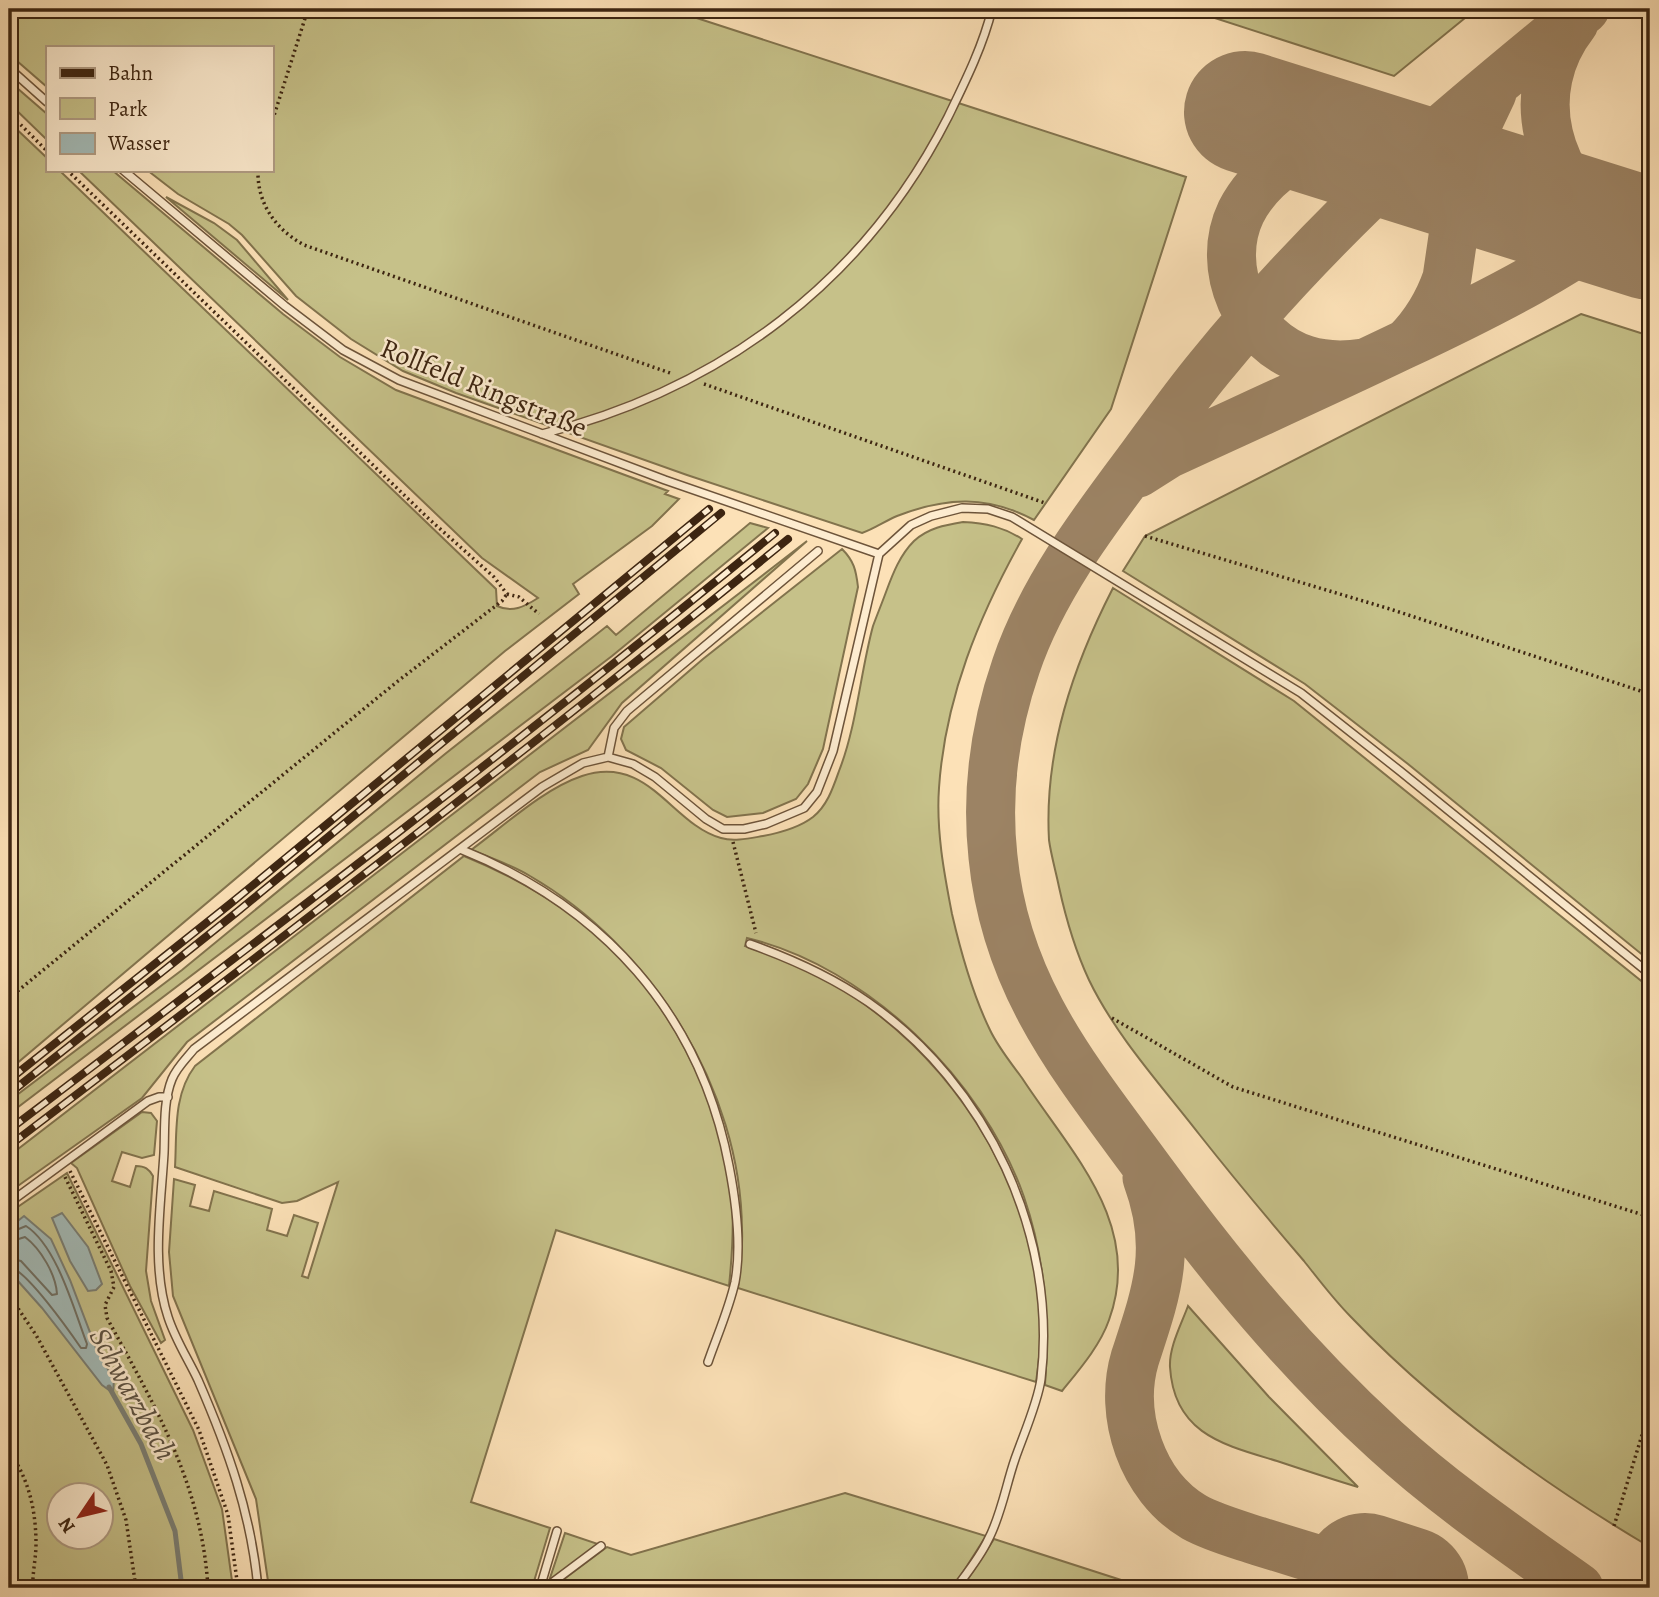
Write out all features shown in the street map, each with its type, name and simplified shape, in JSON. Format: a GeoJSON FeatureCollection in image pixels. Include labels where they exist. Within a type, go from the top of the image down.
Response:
{"type":"FeatureCollection","features":[{"type":"Feature","properties":{"kind":"lane"},"geometry":{"type":"LineString","coordinates":[[542,434],[612,414],[648,400],[688,379],[752,343],[784,320],[823,285],[869,237],[909,183],[937,138],[986,32],[992,9]]}},
{"type":"Feature","properties":{"kind":"lane"},"geometry":{"type":"LineString","coordinates":[[9,68],[46,102]]}},
{"type":"Feature","properties":{"kind":"lane","name":"Rollfeld Ringstraße"},"geometry":{"type":"LineString","coordinates":[[126,172],[285,306],[343,350],[399,380],[665,480],[879,554]]}},
{"type":"Feature","properties":{"kind":"lane"},"geometry":{"type":"LineString","coordinates":[[258,1588],[244,1501],[198,1380],[169,1319],[162,1293],[160,1247],[168,1097],[179,1066],[194,1049],[542,787],[583,763],[608,757],[633,764],[655,777],[706,819],[723,829],[744,829],[786,817],[804,808],[817,792],[834,751],[879,554],[911,525],[931,516],[962,508],[988,509],[1012,517],[1301,693],[1650,974]]}},
{"type":"Feature","properties":{"kind":"lane"},"geometry":{"type":"LineString","coordinates":[[608,757],[614,727],[627,711],[818,551]]}},
{"type":"Feature","properties":{"kind":"lane"},"geometry":{"type":"LineString","coordinates":[[460,849],[526,879],[594,927],[644,980],[691,1052],[705,1083],[726,1147],[736,1214],[735,1282],[708,1363]]}},
{"type":"Feature","properties":{"kind":"lane"},"geometry":{"type":"LineString","coordinates":[[750,944],[812,969],[841,985],[895,1023],[920,1046],[964,1096],[982,1124],[1013,1184],[1024,1216],[1033,1248],[1042,1315],[1041,1382],[989,1538],[956,1588]]}},
{"type":"Feature","properties":{"kind":"lane"},"geometry":{"type":"LineString","coordinates":[[12,1200],[148,1101],[168,1097]]}},
{"type":"Feature","properties":{"kind":"lane"},"geometry":{"type":"LineString","coordinates":[[542,1588],[557,1531]]}},
{"type":"Feature","properties":{"kind":"lane"},"geometry":{"type":"LineString","coordinates":[[542,1588],[601,1546]]}},
{"type":"Feature","properties":{"kind":"path"},"geometry":{"type":"LineString","coordinates":[[273,119],[309,9]]}},
{"type":"Feature","properties":{"kind":"path"},"geometry":{"type":"LineString","coordinates":[[9,113],[46,149]]}},
{"type":"Feature","properties":{"kind":"path"},"geometry":{"type":"LineString","coordinates":[[69,172],[429,519],[494,577],[507,594],[519,597],[539,614]]}},
{"type":"Feature","properties":{"kind":"path"},"geometry":{"type":"LineString","coordinates":[[258,172],[259,187],[267,211],[283,231],[304,245],[1045,503]]}},
{"type":"Feature","properties":{"kind":"path"},"geometry":{"type":"LineString","coordinates":[[1145,536],[1390,609],[1650,694]]}},
{"type":"Feature","properties":{"kind":"path"},"geometry":{"type":"LineString","coordinates":[[9,998],[398,681],[502,601],[507,594]]}},
{"type":"Feature","properties":{"kind":"path"},"geometry":{"type":"LineString","coordinates":[[730,830],[759,948]]}},
{"type":"Feature","properties":{"kind":"path"},"geometry":{"type":"LineString","coordinates":[[1112,1018],[1233,1087],[1650,1217]]}},
{"type":"Feature","properties":{"kind":"path"},"geometry":{"type":"LineString","coordinates":[[64,1163],[75,1177],[199,1430],[228,1515],[238,1588]]}},
{"type":"Feature","properties":{"kind":"path"},"geometry":{"type":"LineString","coordinates":[[56,1169],[66,1178],[73,1190],[111,1271],[114,1287],[105,1305],[107,1318],[151,1397],[193,1497],[201,1530],[208,1588]]}},
{"type":"Feature","properties":{"kind":"path"},"geometry":{"type":"LineString","coordinates":[[9,1295],[36,1335],[107,1465],[126,1520],[136,1588]]}},
{"type":"Feature","properties":{"kind":"path"},"geometry":{"type":"LineString","coordinates":[[1614,1526],[1650,1409]]}},
{"type":"Feature","properties":{"kind":"path"},"geometry":{"type":"LineString","coordinates":[[9,1451],[20,1467],[32,1502],[36,1546],[33,1588]]}},
{"type":"Feature","properties":{"kind":"green space"},"geometry":{"type":"Polygon","coordinates":[[[9,9],[669,9],[1186,177],[1111,409],[1034,520],[1000,506],[949,502],[897,516],[862,533],[687,475],[456,393],[403,371],[351,339],[296,296],[242,235],[229,224],[178,194],[150,172],[273,172],[273,46],[46,46],[46,86],[9,54],[9,9]]]}},
{"type":"Feature","properties":{"kind":"green space"},"geometry":{"type":"Polygon","coordinates":[[[1187,9],[1476,9],[1394,76],[1187,9]]]}},
{"type":"Feature","properties":{"kind":"green space"},"geometry":{"type":"Polygon","coordinates":[[[9,81],[46,113],[46,139],[9,103],[9,81]]]}},
{"type":"Feature","properties":{"kind":"green space"},"geometry":{"type":"Polygon","coordinates":[[[9,122],[46,157],[46,172],[61,172],[496,589],[497,606],[518,608],[538,598],[482,558],[80,172],[114,172],[283,314],[340,357],[396,390],[668,491],[665,494],[679,499],[652,526],[573,584],[579,594],[505,651],[9,1070],[9,122]]]}},
{"type":"Feature","properties":{"kind":"green space"},"geometry":{"type":"Polygon","coordinates":[[[166,197],[214,223],[237,240],[288,300],[166,197]]]}},
{"type":"Feature","properties":{"kind":"green space"},"geometry":{"type":"Polygon","coordinates":[[[1581,314],[1650,336],[1650,961],[1408,764],[1305,684],[1123,571],[1145,536],[1581,314]]]}},
{"type":"Feature","properties":{"kind":"green space"},"geometry":{"type":"Polygon","coordinates":[[[963,522],[994,526],[1022,539],[978,628],[948,722],[939,788],[939,820],[952,914],[968,973],[990,1030],[1097,1191],[1110,1221],[1117,1252],[1117,1285],[1109,1320],[1095,1348],[1062,1391],[1045,1385],[1047,1337],[1044,1290],[1037,1243],[1024,1197],[1005,1153],[980,1111],[950,1071],[916,1034],[877,1002],[836,974],[792,953],[747,938],[745,946],[823,978],[847,992],[888,1023],[926,1059],[959,1098],[988,1142],[1011,1188],[1027,1237],[1037,1288],[1040,1340],[1036,1382],[738,1288],[742,1237],[738,1177],[725,1125],[706,1074],[681,1026],[650,981],[614,941],[574,905],[523,872],[471,850],[553,790],[582,776],[605,772],[625,774],[642,782],[703,830],[721,838],[737,840],[763,836],[808,821],[826,802],[845,754],[873,626],[897,565],[909,546],[925,533],[963,522]]]}},
{"type":"Feature","properties":{"kind":"green space"},"geometry":{"type":"Polygon","coordinates":[[[750,523],[768,528],[612,656],[9,1114],[9,1101],[182,970],[445,754],[607,626],[616,635],[750,523]]]}},
{"type":"Feature","properties":{"kind":"green space"},"geometry":{"type":"Polygon","coordinates":[[[807,541],[622,703],[588,750],[540,772],[187,1042],[142,1098],[15,1188],[9,1186],[9,1156],[807,541]]]}},
{"type":"Feature","properties":{"kind":"green space"},"geometry":{"type":"Polygon","coordinates":[[[842,549],[854,566],[858,587],[823,749],[808,784],[796,799],[763,813],[727,817],[713,810],[661,768],[626,750],[621,739],[624,727],[703,659],[842,549]]]}},
{"type":"Feature","properties":{"kind":"green space"},"geometry":{"type":"Polygon","coordinates":[[[1113,588],[1294,701],[1650,988],[1650,1547],[1570,1497],[1493,1442],[1455,1413],[1384,1350],[1339,1304],[1225,1166],[1140,1060],[1100,1001],[1071,934],[1052,858],[1049,807],[1051,774],[1064,710],[1085,648],[1113,588]]]}},
{"type":"Feature","properties":{"kind":"green space"},"geometry":{"type":"Polygon","coordinates":[[[464,856],[506,875],[579,921],[611,948],[639,979],[664,1013],[687,1052],[706,1094],[729,1165],[733,1216],[729,1286],[556,1230],[471,1502],[550,1528],[532,1588],[269,1588],[256,1499],[173,1296],[169,1252],[174,1179],[195,1185],[190,1206],[209,1211],[214,1191],[272,1209],[267,1230],[287,1236],[294,1215],[318,1223],[302,1276],[308,1278],[338,1182],[297,1201],[282,1203],[175,1167],[176,1127],[183,1089],[195,1066],[464,856]]]}},
{"type":"Feature","properties":{"kind":"green space"},"geometry":{"type":"Polygon","coordinates":[[[142,1112],[151,1113],[157,1121],[154,1155],[142,1158],[122,1152],[112,1181],[130,1187],[136,1166],[146,1168],[153,1176],[146,1271],[151,1301],[165,1340],[161,1343],[130,1286],[77,1168],[71,1163],[142,1112]]]}},
{"type":"Feature","properties":{"kind":"green space"},"geometry":{"type":"Polygon","coordinates":[[[67,1173],[193,1430],[222,1509],[233,1588],[9,1588],[9,1213],[67,1173]]]}},
{"type":"Feature","properties":{"kind":"green space"},"geometry":{"type":"Polygon","coordinates":[[[1188,1306],[1269,1397],[1358,1487],[1238,1449],[1205,1433],[1192,1422],[1181,1408],[1170,1367],[1173,1344],[1188,1306]]]}},
{"type":"Feature","properties":{"kind":"green space"},"geometry":{"type":"Polygon","coordinates":[[[845,1493],[986,1536],[953,1588],[552,1588],[607,1547],[631,1555],[845,1493]]]}},
{"type":"Feature","properties":{"kind":"green space"},"geometry":{"type":"Polygon","coordinates":[[[565,1533],[598,1544],[549,1581],[565,1533]]]}},
{"type":"Feature","properties":{"kind":"green space"},"geometry":{"type":"Polygon","coordinates":[[[994,1539],[1146,1588],[962,1588],[994,1539]]]}},
{"type":"Feature","properties":{"kind":"water"},"geometry":{"type":"Polygon","coordinates":[[[62,1213],[88,1247],[102,1284],[96,1290],[88,1291],[70,1261],[52,1218],[62,1213]]]}},
{"type":"Feature","properties":{"kind":"water"},"geometry":{"type":"Polygon","coordinates":[[[24,1216],[51,1239],[96,1348],[114,1380],[113,1393],[102,1385],[42,1308],[9,1271],[9,1228],[24,1216]]]}},
{"type":"Feature","properties":{"kind":"waterway","name":"Schwarzbach"},"geometry":{"type":"LineString","coordinates":[[109,1387],[141,1444],[175,1531],[182,1588]]}},
{"type":"Feature","properties":{"kind":"taxiway"},"geometry":{"type":"LineString","coordinates":[[1579,1588],[1431,1480],[1352,1409],[1290,1345],[1177,1207],[1071,1062],[1029,987],[1000,904],[993,857],[991,809],[998,736],[1009,689],[1027,638],[1071,557],[1175,412],[1256,314],[1304,260],[1355,209],[1450,121],[1585,9]]}},
{"type":"Feature","properties":{"kind":"taxiway"},"geometry":{"type":"LineString","coordinates":[[1574,23],[1557,50],[1548,78],[1545,106],[1549,135],[1558,162],[1573,187],[1593,210],[1617,229]]}},
{"type":"Feature","properties":{"kind":"taxiway"},"geometry":{"type":"LineString","coordinates":[[1407,343],[1431,313],[1447,278],[1466,148],[1492,93]]}},
{"type":"Feature","properties":{"kind":"taxiway"},"geometry":{"type":"LineString","coordinates":[[1335,140],[1293,158],[1258,187],[1241,212],[1231,256],[1234,279],[1241,300],[1252,320],[1267,337],[1285,351],[1306,360],[1342,365],[1364,363]]}},
{"type":"Feature","properties":{"kind":"taxiway"},"geometry":{"type":"LineString","coordinates":[[1138,473],[1168,454],[1372,360],[1498,298],[1592,244],[1650,201]]}},
{"type":"Feature","properties":{"kind":"taxiway"},"geometry":{"type":"LineString","coordinates":[[1147,1178],[1159,1226],[1159,1269],[1150,1311],[1135,1358],[1130,1403],[1132,1425],[1148,1468],[1160,1487],[1176,1504],[1202,1521],[1365,1574]]}},
{"type":"Feature","properties":{"kind":"runway"},"geometry":{"type":"LineString","coordinates":[[1245,112],[1650,239]]}},
{"type":"Feature","properties":{"kind":"runway"},"geometry":{"type":"LineString","coordinates":[[1365,1574],[1408,1588]]}},
{"type":"Feature","properties":{"kind":"railway"},"geometry":{"type":"LineString","coordinates":[[9,1080],[230,904],[709,509]]}},
{"type":"Feature","properties":{"kind":"railway"},"geometry":{"type":"LineString","coordinates":[[9,1094],[237,912],[721,513]]}},
{"type":"Feature","properties":{"kind":"railway"},"geometry":{"type":"LineString","coordinates":[[9,1130],[490,761],[775,533]]}},
{"type":"Feature","properties":{"kind":"railway"},"geometry":{"type":"LineString","coordinates":[[9,1146],[499,770],[788,539]]}}]}
